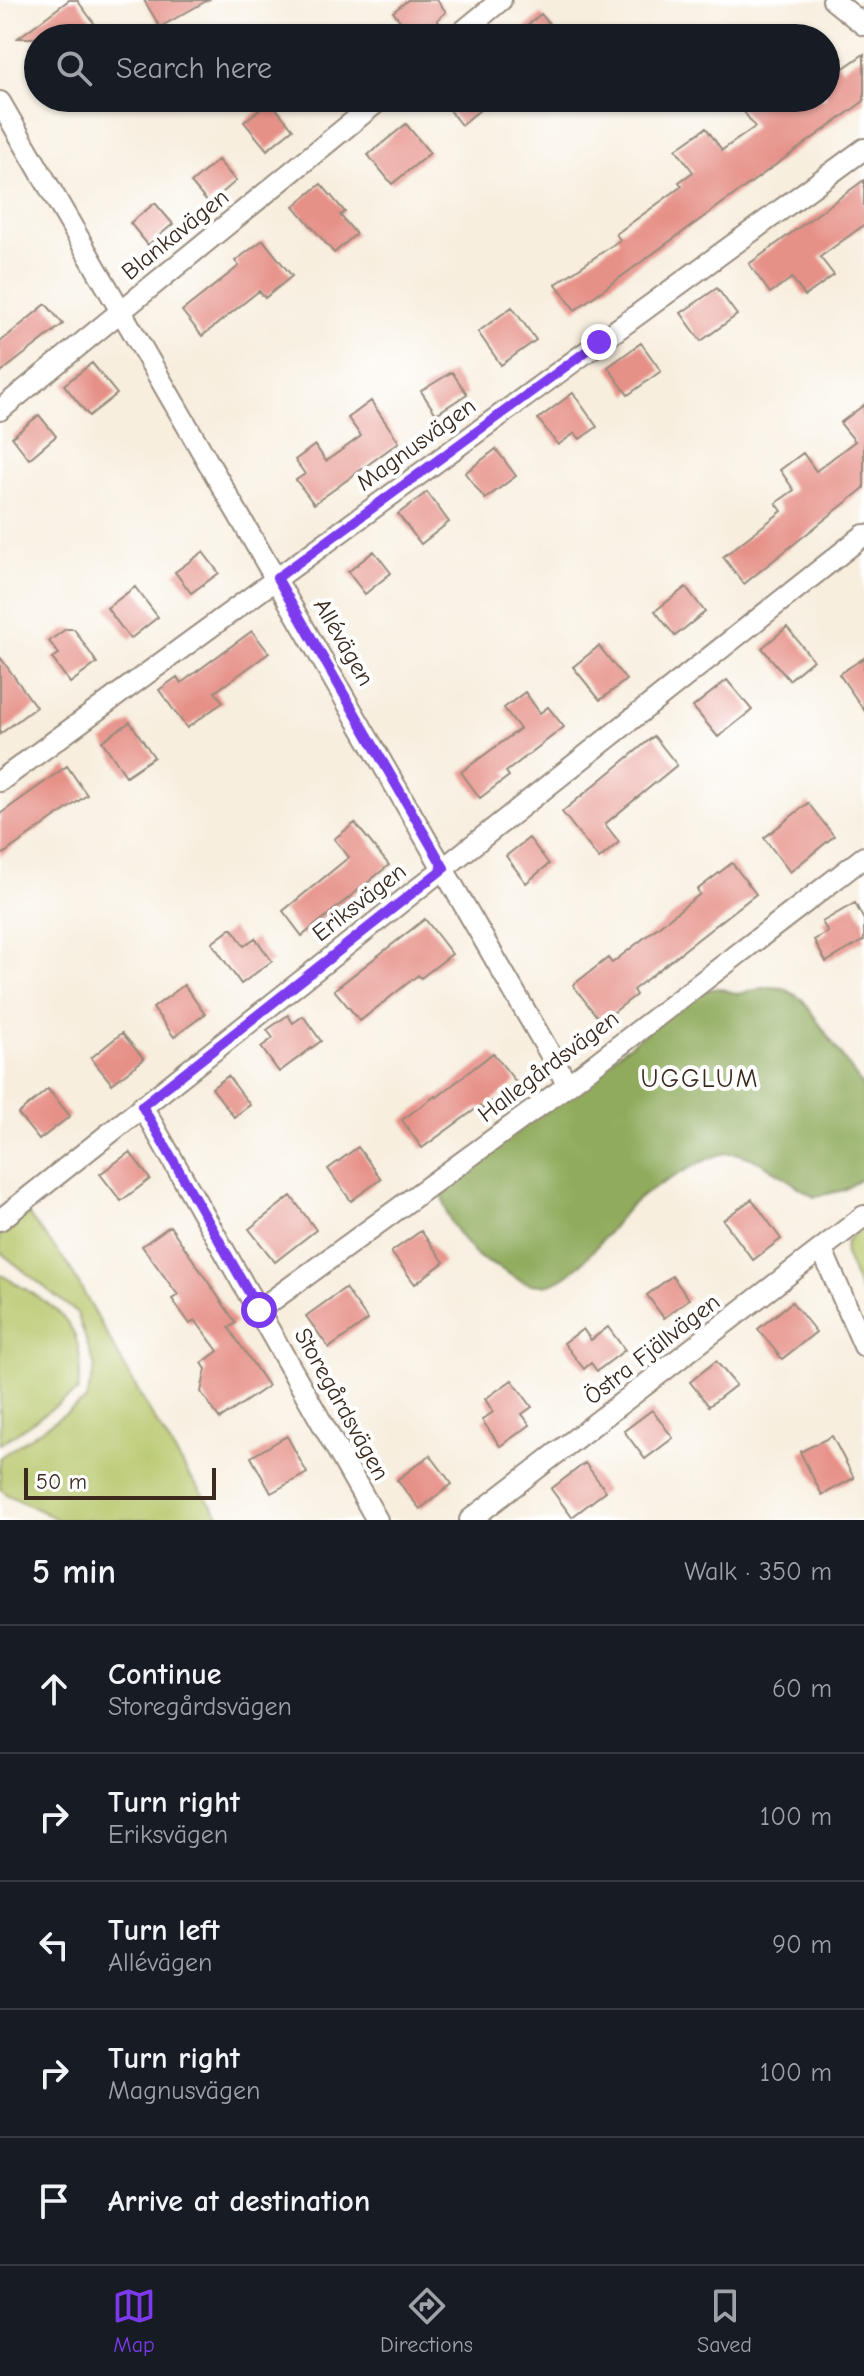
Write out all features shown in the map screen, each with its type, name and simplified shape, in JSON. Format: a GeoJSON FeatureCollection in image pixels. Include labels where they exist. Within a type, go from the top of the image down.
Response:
{"type":"FeatureCollection","features":[{"type":"Feature","properties":{"kind":"street"},"geometry":{"type":"LineString","coordinates":[[472,24],[501,0]]}},
{"type":"Feature","properties":{"kind":"street"},"geometry":{"type":"LineString","coordinates":[[833,0],[864,25]]}},
{"type":"Feature","properties":{"kind":"street","name":"Allévägen"},"geometry":{"type":"LineString","coordinates":[[0,102],[568,1085]]}},
{"type":"Feature","properties":{"kind":"street","name":"Blankavägen"},"geometry":{"type":"LineString","coordinates":[[0,410],[365,112]]}},
{"type":"Feature","properties":{"kind":"street","name":"Magnusvägen"},"geometry":{"type":"LineString","coordinates":[[0,781],[864,149]]}},
{"type":"Feature","properties":{"kind":"street","name":"Eriksvägen"},"geometry":{"type":"LineString","coordinates":[[0,1220],[864,535]]}},
{"type":"Feature","properties":{"kind":"street","name":"Hallegårdsvägen"},"geometry":{"type":"LineString","coordinates":[[259,1310],[568,1085],[864,857]]}},
{"type":"Feature","properties":{"kind":"street","name":"Storegårdsvägen"},"geometry":{"type":"LineString","coordinates":[[142,1106],[377,1520]]}},
{"type":"Feature","properties":{"kind":"street","name":"Östra Fjällvägen"},"geometry":{"type":"LineString","coordinates":[[470,1520],[864,1216]]}},
{"type":"Feature","properties":{"kind":"street"},"geometry":{"type":"LineString","coordinates":[[822,1250],[864,1346]]}},
{"type":"Feature","properties":{"kind":"green space"},"geometry":{"type":"Polygon","coordinates":[[[767,987],[784,988],[803,1000],[861,1084],[864,1092],[864,1177],[844,1190],[814,1197],[749,1157],[728,1153],[693,1166],[638,1199],[580,1265],[555,1282],[543,1285],[527,1283],[473,1252],[447,1214],[443,1188],[700,991],[719,988],[738,994],[767,987]]]}},
{"type":"Feature","properties":{"kind":"green space"},"geometry":{"type":"Polygon","coordinates":[[[23,1208],[69,1266],[147,1407],[189,1475],[223,1520],[59,1520],[0,1489],[0,1457],[86,1400],[95,1367],[77,1313],[0,1252],[0,1224],[23,1208]]]}},
{"type":"Feature","properties":{"kind":"green space"},"geometry":{"type":"Polygon","coordinates":[[[864,1222],[864,1300],[845,1254],[846,1242],[864,1222]]]}},
{"type":"Feature","properties":{"kind":"green space"},"geometry":{"type":"Polygon","coordinates":[[[0,1274],[51,1306],[63,1318],[73,1331],[80,1367],[78,1391],[0,1444],[0,1274]]]}},
{"type":"Feature","properties":{"kind":"building"},"geometry":{"type":"Polygon","coordinates":[[[69,0],[77,0],[95,24],[37,24],[69,0]]]}},
{"type":"Feature","properties":{"kind":"building"},"geometry":{"type":"Polygon","coordinates":[[[144,0],[208,0],[165,24],[158,24],[144,0]]]}},
{"type":"Feature","properties":{"kind":"building"},"geometry":{"type":"Polygon","coordinates":[[[408,0],[437,0],[446,12],[437,20],[440,24],[403,24],[393,12],[408,0]]]}},
{"type":"Feature","properties":{"kind":"building"},"geometry":{"type":"Polygon","coordinates":[[[541,14],[549,24],[529,24],[541,14]]]}},
{"type":"Feature","properties":{"kind":"building"},"geometry":{"type":"Polygon","coordinates":[[[864,54],[864,101],[575,310],[556,284],[620,240],[616,234],[682,186],[679,182],[693,172],[676,149],[706,128],[722,150],[755,127],[744,112],[840,112],[840,66],[842,69],[864,54]]]}},
{"type":"Feature","properties":{"kind":"building"},"geometry":{"type":"Polygon","coordinates":[[[256,112],[279,112],[293,129],[267,150],[244,122],[256,112]]]}},
{"type":"Feature","properties":{"kind":"building"},"geometry":{"type":"Polygon","coordinates":[[[451,112],[477,112],[461,125],[451,112]]]}},
{"type":"Feature","properties":{"kind":"building"},"geometry":{"type":"Polygon","coordinates":[[[406,124],[430,153],[392,184],[368,155],[406,124]]]}},
{"type":"Feature","properties":{"kind":"building"},"geometry":{"type":"Polygon","coordinates":[[[218,160],[236,181],[209,204],[191,183],[218,160]]]}},
{"type":"Feature","properties":{"kind":"building"},"geometry":{"type":"Polygon","coordinates":[[[864,180],[864,225],[820,257],[834,275],[805,296],[792,278],[770,293],[749,264],[864,180]]]}},
{"type":"Feature","properties":{"kind":"building"},"geometry":{"type":"Polygon","coordinates":[[[321,184],[345,212],[340,215],[356,234],[334,253],[294,206],[321,184]]]}},
{"type":"Feature","properties":{"kind":"building"},"geometry":{"type":"Polygon","coordinates":[[[155,203],[173,224],[148,245],[130,223],[155,203]]]}},
{"type":"Feature","properties":{"kind":"building"},"geometry":{"type":"Polygon","coordinates":[[[263,240],[292,276],[265,298],[259,291],[202,336],[182,311],[239,266],[235,261],[263,240]]]}},
{"type":"Feature","properties":{"kind":"building"},"geometry":{"type":"Polygon","coordinates":[[[717,288],[737,315],[701,341],[681,313],[717,288]]]}},
{"type":"Feature","properties":{"kind":"building"},"geometry":{"type":"Polygon","coordinates":[[[46,304],[63,324],[0,373],[0,342],[46,304]]]}},
{"type":"Feature","properties":{"kind":"building"},"geometry":{"type":"Polygon","coordinates":[[[512,307],[536,340],[501,365],[478,332],[512,307]]]}},
{"type":"Feature","properties":{"kind":"building"},"geometry":{"type":"Polygon","coordinates":[[[641,343],[661,371],[628,395],[608,367],[641,343]]]}},
{"type":"Feature","properties":{"kind":"building"},"geometry":{"type":"Polygon","coordinates":[[[92,363],[117,394],[89,416],[64,385],[92,363]]]}},
{"type":"Feature","properties":{"kind":"building"},"geometry":{"type":"Polygon","coordinates":[[[452,372],[467,394],[436,414],[421,391],[452,372]]]}},
{"type":"Feature","properties":{"kind":"building"},"geometry":{"type":"Polygon","coordinates":[[[573,393],[597,427],[580,439],[575,433],[558,445],[538,419],[573,393]]]}},
{"type":"Feature","properties":{"kind":"building"},"geometry":{"type":"Polygon","coordinates":[[[371,401],[399,442],[314,504],[296,480],[305,474],[295,460],[315,445],[326,461],[361,436],[348,418],[371,401]]]}},
{"type":"Feature","properties":{"kind":"building"},"geometry":{"type":"Polygon","coordinates":[[[864,405],[864,488],[744,584],[723,557],[782,511],[776,503],[794,490],[780,470],[803,453],[816,471],[855,441],[840,423],[864,405]]]}},
{"type":"Feature","properties":{"kind":"building"},"geometry":{"type":"Polygon","coordinates":[[[39,415],[56,436],[29,459],[12,437],[39,415]]]}},
{"type":"Feature","properties":{"kind":"building"},"geometry":{"type":"Polygon","coordinates":[[[496,449],[516,476],[485,499],[465,473],[496,449]]]}},
{"type":"Feature","properties":{"kind":"building"},"geometry":{"type":"Polygon","coordinates":[[[427,492],[449,522],[421,544],[398,514],[427,492]]]}},
{"type":"Feature","properties":{"kind":"building"},"geometry":{"type":"Polygon","coordinates":[[[374,551],[391,573],[365,594],[348,572],[374,551]]]}},
{"type":"Feature","properties":{"kind":"building"},"geometry":{"type":"Polygon","coordinates":[[[203,552],[219,573],[191,593],[175,572],[203,552]]]}},
{"type":"Feature","properties":{"kind":"building"},"geometry":{"type":"Polygon","coordinates":[[[135,587],[158,617],[130,639],[107,608],[135,587]]]}},
{"type":"Feature","properties":{"kind":"building"},"geometry":{"type":"Polygon","coordinates":[[[686,587],[705,612],[675,636],[655,611],[686,587]]]}},
{"type":"Feature","properties":{"kind":"building"},"geometry":{"type":"Polygon","coordinates":[[[787,627],[813,660],[789,680],[762,648],[787,627]]]}},
{"type":"Feature","properties":{"kind":"building"},"geometry":{"type":"Polygon","coordinates":[[[66,629],[74,629],[97,663],[70,683],[52,658],[59,654],[49,641],[66,629]]]}},
{"type":"Feature","properties":{"kind":"building"},"geometry":{"type":"Polygon","coordinates":[[[252,631],[269,653],[215,692],[223,702],[187,728],[159,690],[177,677],[181,683],[252,631]]]}},
{"type":"Feature","properties":{"kind":"building"},"geometry":{"type":"Polygon","coordinates":[[[599,646],[626,680],[600,700],[573,667],[599,646]]]}},
{"type":"Feature","properties":{"kind":"building"},"geometry":{"type":"Polygon","coordinates":[[[0,657],[36,707],[0,734],[0,657]]]}},
{"type":"Feature","properties":{"kind":"building"},"geometry":{"type":"Polygon","coordinates":[[[864,658],[864,710],[839,674],[864,658]]]}},
{"type":"Feature","properties":{"kind":"building"},"geometry":{"type":"Polygon","coordinates":[[[727,680],[752,710],[718,737],[693,707],[727,680]]]}},
{"type":"Feature","properties":{"kind":"building"},"geometry":{"type":"Polygon","coordinates":[[[525,692],[540,713],[548,707],[564,727],[506,772],[509,776],[480,798],[461,772],[520,729],[504,708],[525,692]]]}},
{"type":"Feature","properties":{"kind":"building"},"geometry":{"type":"Polygon","coordinates":[[[130,722],[154,757],[126,776],[102,741],[130,722]]]}},
{"type":"Feature","properties":{"kind":"building"},"geometry":{"type":"Polygon","coordinates":[[[654,736],[677,765],[605,824],[619,842],[599,859],[562,812],[654,736]]]}},
{"type":"Feature","properties":{"kind":"building"},"geometry":{"type":"Polygon","coordinates":[[[67,766],[87,795],[0,856],[0,814],[67,766]]]}},
{"type":"Feature","properties":{"kind":"building"},"geometry":{"type":"Polygon","coordinates":[[[808,803],[834,836],[790,872],[764,838],[808,803]]]}},
{"type":"Feature","properties":{"kind":"building"},"geometry":{"type":"Polygon","coordinates":[[[355,823],[389,865],[302,936],[283,911],[349,857],[334,839],[355,823]]]}},
{"type":"Feature","properties":{"kind":"building"},"geometry":{"type":"Polygon","coordinates":[[[529,838],[549,864],[526,883],[506,856],[529,838]]]}},
{"type":"Feature","properties":{"kind":"building"},"geometry":{"type":"Polygon","coordinates":[[[732,863],[756,894],[633,990],[636,995],[601,1022],[573,985],[608,958],[612,963],[700,894],[697,890],[732,863]]]}},
{"type":"Feature","properties":{"kind":"building"},"geometry":{"type":"Polygon","coordinates":[[[855,903],[864,920],[864,940],[826,962],[814,940],[828,932],[822,922],[855,903]]]}},
{"type":"Feature","properties":{"kind":"building"},"geometry":{"type":"Polygon","coordinates":[[[425,919],[452,954],[421,978],[418,975],[360,1021],[334,990],[425,919]]]}},
{"type":"Feature","properties":{"kind":"building"},"geometry":{"type":"Polygon","coordinates":[[[232,928],[244,946],[255,938],[272,961],[241,984],[212,943],[232,928]]]}},
{"type":"Feature","properties":{"kind":"building"},"geometry":{"type":"Polygon","coordinates":[[[184,985],[205,1014],[174,1037],[153,1008],[184,985]]]}},
{"type":"Feature","properties":{"kind":"building"},"geometry":{"type":"Polygon","coordinates":[[[288,1015],[293,1023],[303,1016],[321,1041],[279,1072],[261,1047],[273,1038],[267,1030],[288,1015]]]}},
{"type":"Feature","properties":{"kind":"building"},"geometry":{"type":"Polygon","coordinates":[[[122,1033],[144,1059],[112,1084],[91,1058],[122,1033]]]}},
{"type":"Feature","properties":{"kind":"building"},"geometry":{"type":"Polygon","coordinates":[[[493,1053],[516,1082],[482,1109],[480,1106],[422,1148],[402,1120],[436,1098],[493,1053]]]}},
{"type":"Feature","properties":{"kind":"building"},"geometry":{"type":"Polygon","coordinates":[[[228,1076],[250,1105],[234,1117],[212,1088],[228,1076]]]}},
{"type":"Feature","properties":{"kind":"building"},"geometry":{"type":"Polygon","coordinates":[[[48,1089],[70,1116],[39,1140],[18,1114],[48,1089]]]}},
{"type":"Feature","properties":{"kind":"building"},"geometry":{"type":"Polygon","coordinates":[[[358,1147],[381,1179],[351,1201],[328,1169],[358,1147]]]}},
{"type":"Feature","properties":{"kind":"building"},"geometry":{"type":"Polygon","coordinates":[[[130,1152],[150,1179],[121,1201],[100,1174],[130,1152]]]}},
{"type":"Feature","properties":{"kind":"building"},"geometry":{"type":"Polygon","coordinates":[[[291,1196],[316,1230],[275,1262],[249,1229],[291,1196]]]}},
{"type":"Feature","properties":{"kind":"building"},"geometry":{"type":"Polygon","coordinates":[[[752,1199],[781,1239],[753,1260],[723,1220],[752,1199]]]}},
{"type":"Feature","properties":{"kind":"building"},"geometry":{"type":"Polygon","coordinates":[[[170,1226],[236,1323],[229,1328],[268,1386],[220,1419],[201,1392],[206,1369],[202,1363],[218,1351],[195,1320],[190,1324],[172,1299],[178,1295],[142,1246],[170,1226]]]}},
{"type":"Feature","properties":{"kind":"building"},"geometry":{"type":"Polygon","coordinates":[[[421,1231],[444,1262],[415,1284],[391,1252],[421,1231]]]}},
{"type":"Feature","properties":{"kind":"building"},"geometry":{"type":"Polygon","coordinates":[[[672,1276],[689,1299],[664,1318],[647,1295],[672,1276]]]}},
{"type":"Feature","properties":{"kind":"building"},"geometry":{"type":"Polygon","coordinates":[[[345,1288],[368,1320],[329,1348],[306,1316],[345,1288]]]}},
{"type":"Feature","properties":{"kind":"building"},"geometry":{"type":"Polygon","coordinates":[[[792,1302],[816,1332],[782,1359],[758,1329],[792,1302]]]}},
{"type":"Feature","properties":{"kind":"building"},"geometry":{"type":"Polygon","coordinates":[[[608,1327],[625,1350],[597,1371],[591,1363],[584,1369],[564,1343],[583,1329],[591,1340],[608,1327]]]}},
{"type":"Feature","properties":{"kind":"building"},"geometry":{"type":"Polygon","coordinates":[[[716,1361],[736,1385],[709,1406],[690,1382],[716,1361]]]}},
{"type":"Feature","properties":{"kind":"building"},"geometry":{"type":"Polygon","coordinates":[[[512,1380],[532,1407],[522,1414],[530,1425],[500,1446],[482,1420],[493,1412],[485,1399],[512,1380]]]}},
{"type":"Feature","properties":{"kind":"building"},"geometry":{"type":"Polygon","coordinates":[[[652,1410],[673,1438],[645,1459],[624,1431],[652,1410]]]}},
{"type":"Feature","properties":{"kind":"building"},"geometry":{"type":"Polygon","coordinates":[[[287,1436],[307,1473],[271,1493],[251,1457],[287,1436]]]}},
{"type":"Feature","properties":{"kind":"building"},"geometry":{"type":"Polygon","coordinates":[[[832,1436],[854,1478],[822,1495],[800,1452],[832,1436]]]}},
{"type":"Feature","properties":{"kind":"building"},"geometry":{"type":"Polygon","coordinates":[[[430,1455],[452,1484],[420,1509],[397,1480],[430,1455]]]}},
{"type":"Feature","properties":{"kind":"building"},"geometry":{"type":"Polygon","coordinates":[[[585,1463],[606,1491],[572,1517],[551,1489],[585,1463]]]}},
{"type":"Feature","properties":{"kind":"district","name":"UGGLUM"},"geometry":{"type":"Point","coordinates":[700,1079]}},
{"type":"Feature","properties":{"kind":"route"},"geometry":{"type":"LineString","coordinates":[[259,1310],[142,1106],[444,868],[277,578],[599,342]]}}]}
